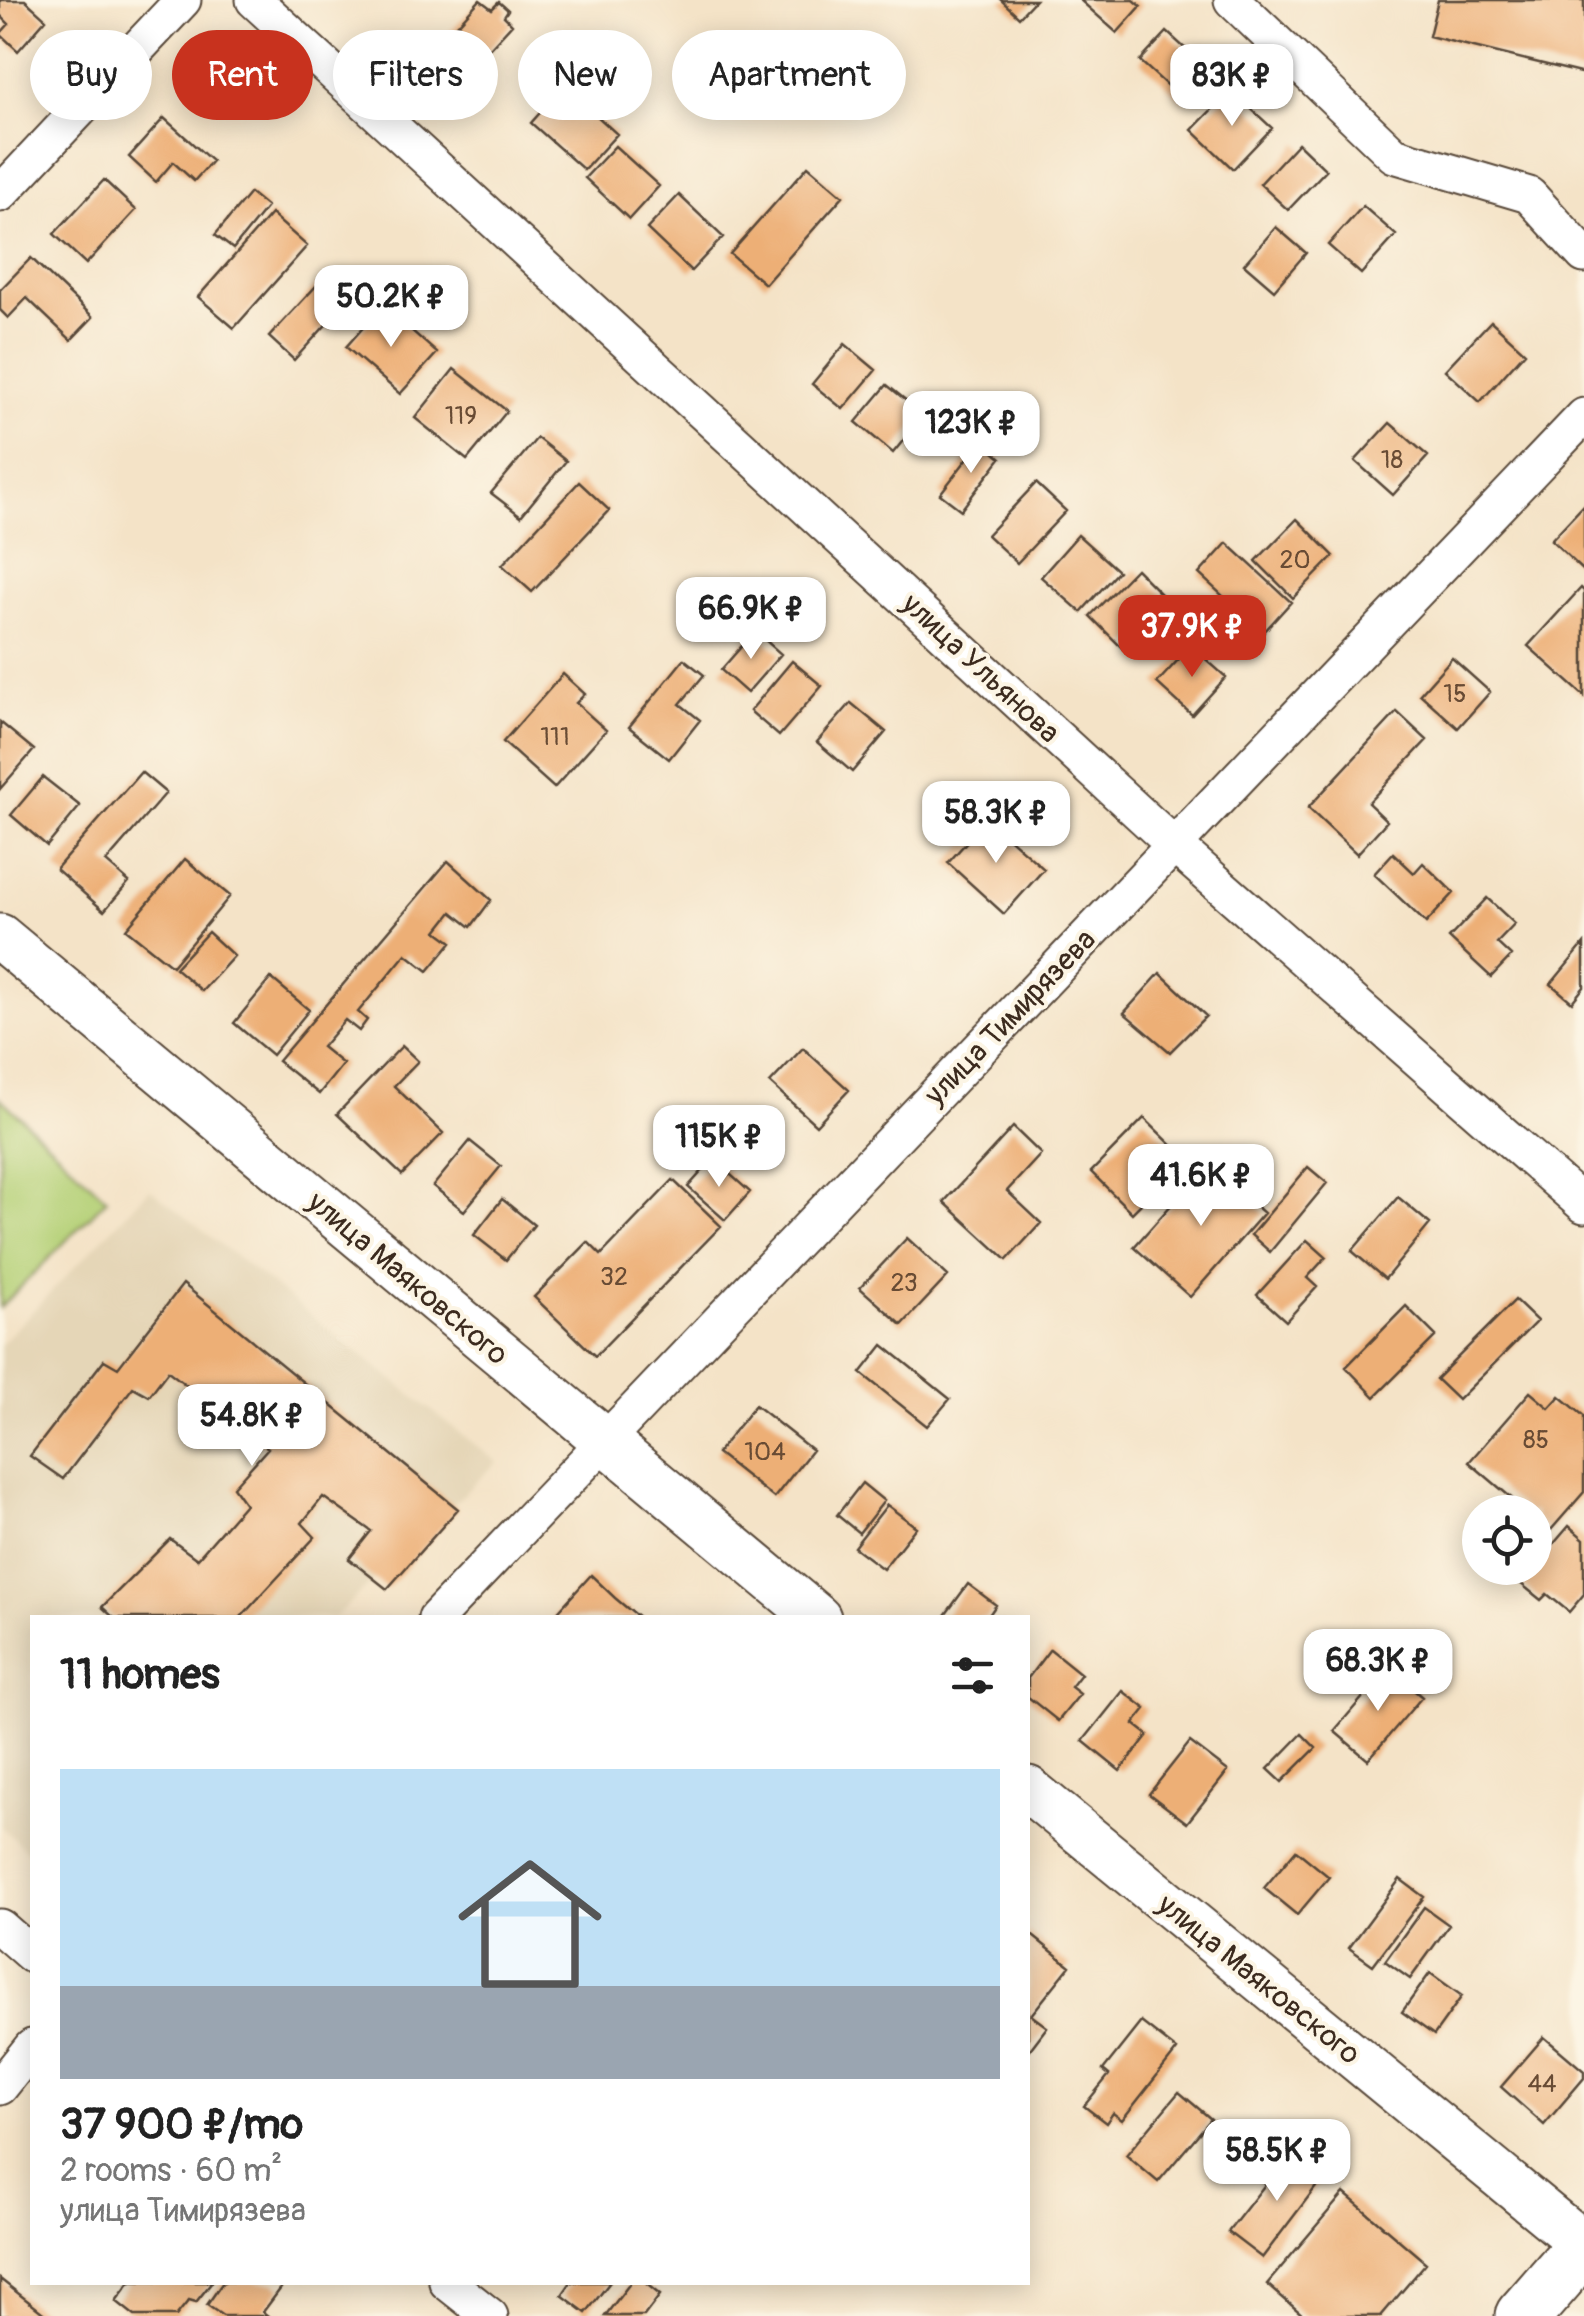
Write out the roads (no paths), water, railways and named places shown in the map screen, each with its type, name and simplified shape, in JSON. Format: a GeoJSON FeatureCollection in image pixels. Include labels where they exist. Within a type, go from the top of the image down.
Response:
{"type":"FeatureCollection","features":[{"type":"Feature","properties":{"kind":"main road"},"geometry":{"type":"LineString","coordinates":[[1524,2316],[1584,2246]]}},
{"type":"Feature","properties":{"kind":"street"},"geometry":{"type":"LineString","coordinates":[[0,194],[183,0]]}},
{"type":"Feature","properties":{"kind":"street","name":"улица Ульянова"},"geometry":{"type":"LineString","coordinates":[[254,0],[1174,846],[1584,1205]]}},
{"type":"Feature","properties":{"kind":"street"},"geometry":{"type":"LineString","coordinates":[[1232,0],[1394,155],[1529,196],[1584,254]]}},
{"type":"Feature","properties":{"kind":"street","name":"улица Тимирязева"},"geometry":{"type":"LineString","coordinates":[[439,1615],[1584,416]]}},
{"type":"Feature","properties":{"kind":"street","name":"улица Маяковского"},"geometry":{"type":"LineString","coordinates":[[0,937],[814,1615]]}},
{"type":"Feature","properties":{"kind":"street","name":"улица Маяковского"},"geometry":{"type":"LineString","coordinates":[[1030,1792],[1584,2246]]}},
{"type":"Feature","properties":{"kind":"street"},"geometry":{"type":"LineString","coordinates":[[0,1927],[30,1953]]}},
{"type":"Feature","properties":{"kind":"street"},"geometry":{"type":"LineString","coordinates":[[0,2087],[30,2050]]}},
{"type":"Feature","properties":{"kind":"street"},"geometry":{"type":"LineString","coordinates":[[452,2285],[490,2316]]}}]}
